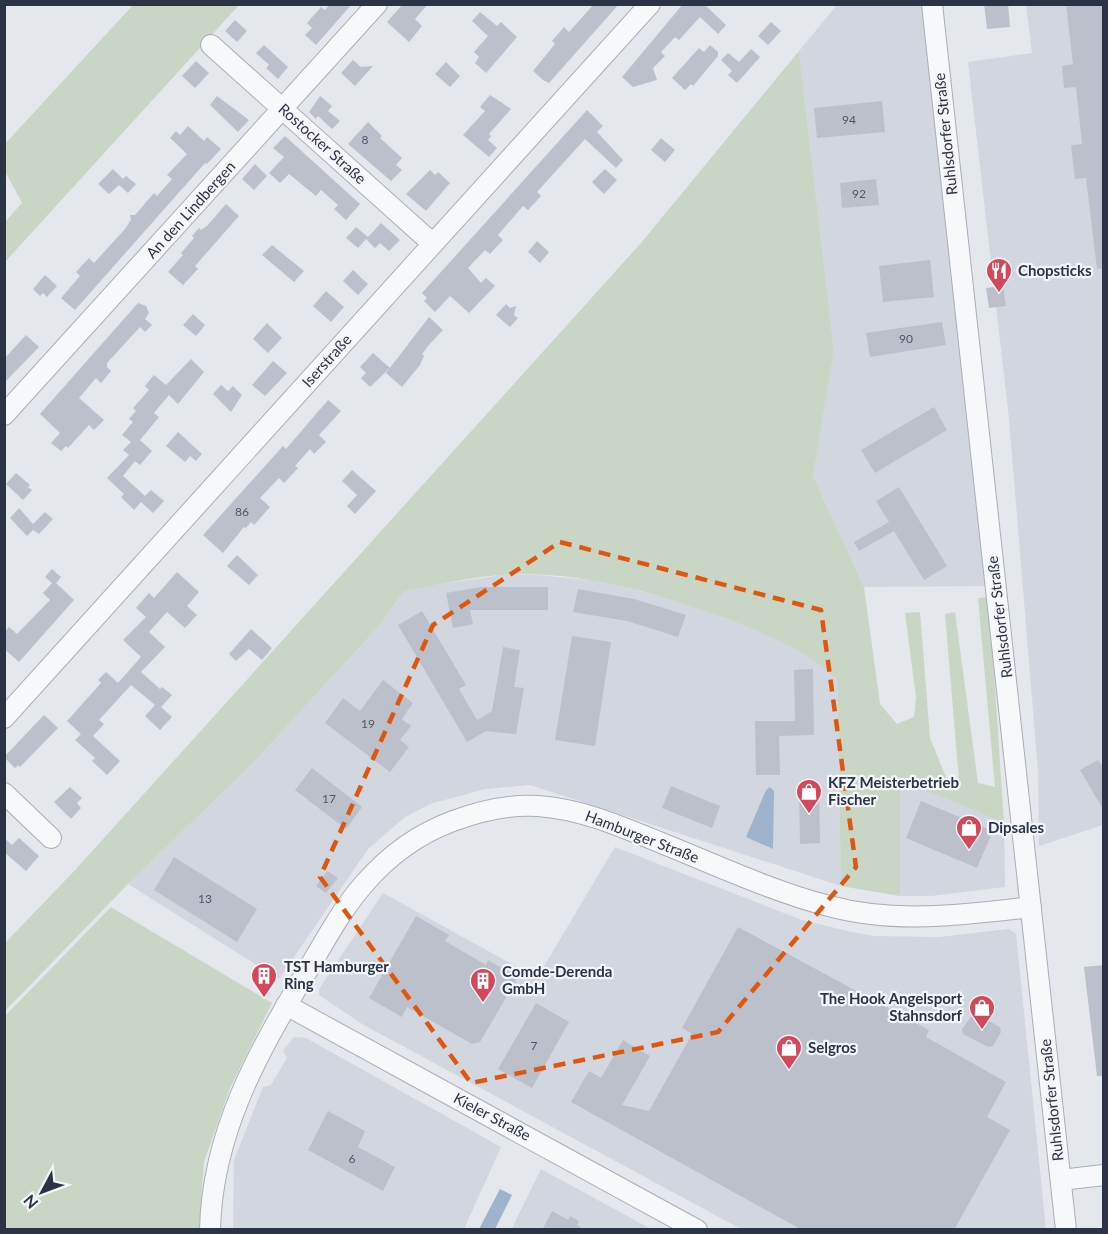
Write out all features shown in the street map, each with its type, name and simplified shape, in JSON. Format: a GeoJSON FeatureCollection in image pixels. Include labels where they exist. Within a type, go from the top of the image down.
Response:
{"type":"FeatureCollection","features":[{"type":"Feature","properties":{"kind":"street","name":"An den Lindbergen"},"geometry":{"type":"LineString","coordinates":[[4,415],[377,4]]}},
{"type":"Feature","properties":{"kind":"street","name":"Iserstraße"},"geometry":{"type":"LineString","coordinates":[[4,718],[650,4]]}},
{"type":"Feature","properties":{"kind":"street","name":"Ruhlsdorfer Straße"},"geometry":{"type":"LineString","coordinates":[[932,4],[1017,762],[1030,907],[1066,1230]]}},
{"type":"Feature","properties":{"kind":"street","name":"Rostocker Straße"},"geometry":{"type":"LineString","coordinates":[[211,45],[433,244]]}},
{"type":"Feature","properties":{"kind":"street"},"geometry":{"type":"LineString","coordinates":[[4,793],[51,838]]}},
{"type":"Feature","properties":{"kind":"street","name":"Hamburger Straße"},"geometry":{"type":"LineString","coordinates":[[210,1230],[221,1150],[234,1107],[254,1062],[337,921],[378,869],[410,842],[433,828],[471,814],[497,809],[538,806],[571,811],[608,821],[753,880],[830,906],[911,916],[960,915],[1030,907]]}},
{"type":"Feature","properties":{"kind":"street","name":"Kieler Straße"},"geometry":{"type":"LineString","coordinates":[[286,1005],[696,1230]]}},
{"type":"Feature","properties":{"kind":"street"},"geometry":{"type":"LineString","coordinates":[[1061,1180],[1104,1175]]}},
{"type":"Feature","properties":{"kind":"highlighted area"},"geometry":{"type":"Polygon","coordinates":[[[560,542],[821,610],[856,867],[718,1032],[471,1083],[320,877],[433,625],[560,542]]]}},
{"type":"Feature","properties":{"kind":"shaded area"},"geometry":{"type":"Polygon","coordinates":[[[837,5],[926,5],[987,586],[864,587],[813,476],[834,351],[799,51],[837,5]]]}},
{"type":"Feature","properties":{"kind":"shaded area"},"geometry":{"type":"Polygon","coordinates":[[[1026,5],[1103,5],[1103,825],[1039,846],[1038,771],[1009,419],[968,62],[1032,53],[1026,5]]]}},
{"type":"Feature","properties":{"kind":"shaded area"},"geometry":{"type":"Polygon","coordinates":[[[502,575],[538,575],[600,581],[680,601],[787,642],[822,664],[837,679],[841,886],[530,785],[485,789],[430,804],[405,817],[368,849],[279,979],[128,884],[252,764],[379,626],[403,592],[502,575]]]}},
{"type":"Feature","properties":{"kind":"shaded area"},"geometry":{"type":"Polygon","coordinates":[[[900,778],[1004,823],[1005,887],[931,896],[900,896],[900,778]]]}},
{"type":"Feature","properties":{"kind":"shaded area"},"geometry":{"type":"Polygon","coordinates":[[[615,847],[802,920],[851,932],[874,936],[939,937],[1009,929],[1016,934],[1046,1229],[741,1229],[362,1024],[319,995],[319,989],[383,893],[537,978],[615,847]]]}},
{"type":"Feature","properties":{"kind":"shaded area"},"geometry":{"type":"Polygon","coordinates":[[[294,1037],[306,1038],[501,1147],[464,1229],[233,1230],[234,1160],[263,1087],[271,1085],[287,1058],[283,1050],[294,1037]]]}},
{"type":"Feature","properties":{"kind":"shaded area"},"geometry":{"type":"Polygon","coordinates":[[[541,1169],[651,1229],[511,1230],[541,1169]]]}},
{"type":"Feature","properties":{"kind":"green space"},"geometry":{"type":"Polygon","coordinates":[[[133,5],[239,5],[5,262],[5,222],[22,203],[5,171],[4,145],[133,5]]]}},
{"type":"Feature","properties":{"kind":"green space"},"geometry":{"type":"Polygon","coordinates":[[[799,51],[834,351],[813,476],[864,587],[880,704],[897,724],[914,717],[916,697],[905,613],[920,612],[930,738],[948,782],[959,780],[945,614],[955,612],[978,783],[995,787],[978,598],[989,597],[1004,823],[900,779],[900,896],[841,886],[837,679],[825,669],[800,651],[745,626],[675,601],[618,586],[560,576],[531,574],[490,576],[452,582],[403,592],[379,626],[252,764],[128,884],[5,1011],[5,943],[77,868],[641,243],[799,51]]]}},
{"type":"Feature","properties":{"kind":"green space"},"geometry":{"type":"Polygon","coordinates":[[[111,907],[272,1003],[230,1088],[204,1162],[199,1229],[5,1229],[5,1016],[111,907]]]}},
{"type":"Feature","properties":{"kind":"water"},"geometry":{"type":"Polygon","coordinates":[[[770,787],[774,791],[773,849],[746,837],[766,790],[770,787]]]}},
{"type":"Feature","properties":{"kind":"water"},"geometry":{"type":"Polygon","coordinates":[[[500,1189],[512,1195],[495,1229],[479,1229],[500,1189]]]}},
{"type":"Feature","properties":{"kind":"building"},"geometry":{"type":"Polygon","coordinates":[[[330,4],[352,4],[316,45],[305,35],[312,28],[307,23],[321,7],[325,10],[330,4]]]}},
{"type":"Feature","properties":{"kind":"building"},"geometry":{"type":"Polygon","coordinates":[[[403,4],[428,4],[415,19],[422,26],[409,42],[387,22],[403,4]]]}},
{"type":"Feature","properties":{"kind":"building"},"geometry":{"type":"Polygon","coordinates":[[[594,4],[619,4],[549,83],[543,80],[533,71],[555,44],[552,41],[564,27],[569,32],[594,4]]]}},
{"type":"Feature","properties":{"kind":"building"},"geometry":{"type":"Polygon","coordinates":[[[683,4],[704,4],[726,25],[718,34],[700,17],[679,40],[675,37],[661,52],[665,56],[653,68],[657,80],[633,87],[622,77],[683,4]]]}},
{"type":"Feature","properties":{"kind":"building"},"geometry":{"type":"Polygon","coordinates":[[[984,4],[1008,4],[1010,27],[987,29],[984,4]]]}},
{"type":"Feature","properties":{"kind":"building"},"geometry":{"type":"Polygon","coordinates":[[[1066,4],[1104,4],[1104,268],[1097,269],[1086,178],[1075,179],[1071,145],[1082,144],[1076,87],[1064,88],[1062,66],[1073,64],[1066,4]]]}},
{"type":"Feature","properties":{"kind":"building"},"geometry":{"type":"Polygon","coordinates":[[[480,12],[497,26],[501,22],[517,37],[486,73],[475,63],[479,57],[474,52],[488,36],[472,21],[480,12]]]}},
{"type":"Feature","properties":{"kind":"building"},"geometry":{"type":"Polygon","coordinates":[[[235,20],[247,31],[237,42],[225,31],[235,20]]]}},
{"type":"Feature","properties":{"kind":"building"},"geometry":{"type":"Polygon","coordinates":[[[771,22],[781,31],[768,45],[758,36],[771,22]]]}},
{"type":"Feature","properties":{"kind":"building"},"geometry":{"type":"Polygon","coordinates":[[[264,45],[288,67],[278,79],[266,68],[269,65],[256,53],[264,45]]]}},
{"type":"Feature","properties":{"kind":"building"},"geometry":{"type":"Polygon","coordinates":[[[710,45],[718,52],[718,56],[693,86],[691,84],[685,90],[672,78],[699,48],[704,52],[710,45]]]}},
{"type":"Feature","properties":{"kind":"building"},"geometry":{"type":"Polygon","coordinates":[[[751,49],[760,57],[737,83],[728,75],[732,71],[721,60],[728,53],[739,62],[751,49]]]}},
{"type":"Feature","properties":{"kind":"building"},"geometry":{"type":"Polygon","coordinates":[[[353,60],[361,67],[373,66],[355,86],[341,73],[353,60]]]}},
{"type":"Feature","properties":{"kind":"building"},"geometry":{"type":"Polygon","coordinates":[[[196,61],[209,73],[195,88],[182,76],[196,61]]]}},
{"type":"Feature","properties":{"kind":"building"},"geometry":{"type":"Polygon","coordinates":[[[446,62],[460,76],[450,87],[435,74],[446,62]]]}},
{"type":"Feature","properties":{"kind":"building"},"geometry":{"type":"Polygon","coordinates":[[[490,95],[511,109],[489,134],[491,136],[488,140],[497,148],[489,157],[463,135],[485,111],[480,107],[490,95]]]}},
{"type":"Feature","properties":{"kind":"building"},"geometry":{"type":"Polygon","coordinates":[[[217,96],[249,120],[238,132],[210,105],[217,96]]]}},
{"type":"Feature","properties":{"kind":"building"},"geometry":{"type":"Polygon","coordinates":[[[320,96],[332,106],[328,111],[340,121],[332,129],[318,116],[316,119],[309,112],[320,96]]]}},
{"type":"Feature","properties":{"kind":"building"},"geometry":{"type":"Polygon","coordinates":[[[882,101],[885,132],[817,138],[814,108],[882,101]]]}},
{"type":"Feature","properties":{"kind":"building"},"geometry":{"type":"Polygon","coordinates":[[[587,110],[603,126],[597,132],[623,160],[616,168],[585,139],[537,192],[541,196],[528,210],[523,206],[498,235],[503,240],[490,254],[485,250],[468,268],[481,283],[486,278],[495,286],[469,313],[450,296],[435,312],[424,301],[427,298],[422,293],[587,110]]]}},
{"type":"Feature","properties":{"kind":"building"},"geometry":{"type":"Polygon","coordinates":[[[368,122],[382,136],[380,138],[402,158],[396,165],[402,170],[391,181],[348,144],[368,122]]]}},
{"type":"Feature","properties":{"kind":"building"},"geometry":{"type":"Polygon","coordinates":[[[188,126],[204,141],[207,137],[221,149],[207,164],[205,163],[75,310],[61,298],[80,276],[76,272],[89,258],[94,263],[125,229],[131,220],[130,215],[135,215],[154,193],[157,196],[172,179],[167,175],[187,154],[170,138],[176,131],[180,135],[188,126]]]}},
{"type":"Feature","properties":{"kind":"building"},"geometry":{"type":"Polygon","coordinates":[[[285,136],[360,204],[346,220],[334,209],[338,205],[321,190],[316,196],[289,174],[280,183],[269,173],[284,157],[273,148],[285,136]]]}},
{"type":"Feature","properties":{"kind":"building"},"geometry":{"type":"Polygon","coordinates":[[[661,138],[675,150],[665,162],[651,150],[661,138]]]}},
{"type":"Feature","properties":{"kind":"building"},"geometry":{"type":"Polygon","coordinates":[[[255,164],[267,176],[254,190],[242,179],[255,164]]]}},
{"type":"Feature","properties":{"kind":"building"},"geometry":{"type":"Polygon","coordinates":[[[113,169],[123,179],[126,176],[136,184],[128,193],[119,185],[109,194],[98,184],[113,169]]]}},
{"type":"Feature","properties":{"kind":"building"},"geometry":{"type":"Polygon","coordinates":[[[605,169],[617,180],[604,194],[592,182],[605,169]]]}},
{"type":"Feature","properties":{"kind":"building"},"geometry":{"type":"Polygon","coordinates":[[[430,170],[435,175],[438,172],[450,183],[426,211],[406,194],[430,170]]]}},
{"type":"Feature","properties":{"kind":"building"},"geometry":{"type":"Polygon","coordinates":[[[876,179],[879,205],[842,208],[840,183],[876,179]]]}},
{"type":"Feature","properties":{"kind":"building"},"geometry":{"type":"Polygon","coordinates":[[[226,204],[239,216],[195,266],[198,269],[183,285],[168,272],[183,255],[181,253],[194,238],[192,236],[199,228],[201,230],[207,226],[226,204]]]}},
{"type":"Feature","properties":{"kind":"building"},"geometry":{"type":"Polygon","coordinates":[[[381,223],[400,240],[389,251],[380,243],[375,248],[366,239],[358,248],[346,238],[356,227],[368,237],[381,223]]]}},
{"type":"Feature","properties":{"kind":"building"},"geometry":{"type":"Polygon","coordinates":[[[537,241],[549,252],[540,263],[528,252],[537,241]]]}},
{"type":"Feature","properties":{"kind":"building"},"geometry":{"type":"Polygon","coordinates":[[[272,245],[304,271],[294,282],[262,255],[272,245]]]}},
{"type":"Feature","properties":{"kind":"building"},"geometry":{"type":"Polygon","coordinates":[[[930,260],[934,297],[883,302],[879,266],[930,260]]]}},
{"type":"Feature","properties":{"kind":"building"},"geometry":{"type":"Polygon","coordinates":[[[353,270],[368,284],[358,295],[343,281],[353,270]]]}},
{"type":"Feature","properties":{"kind":"building"},"geometry":{"type":"Polygon","coordinates":[[[45,275],[57,286],[47,297],[43,293],[40,296],[33,289],[45,275]]]}},
{"type":"Feature","properties":{"kind":"building"},"geometry":{"type":"Polygon","coordinates":[[[1003,286],[1006,306],[989,308],[986,288],[1003,286]]]}},
{"type":"Feature","properties":{"kind":"building"},"geometry":{"type":"Polygon","coordinates":[[[326,291],[344,307],[331,322],[313,306],[326,291]]]}},
{"type":"Feature","properties":{"kind":"building"},"geometry":{"type":"Polygon","coordinates":[[[138,303],[146,306],[149,313],[145,319],[152,325],[145,332],[140,327],[107,363],[111,371],[101,383],[96,378],[79,398],[104,420],[94,430],[89,425],[68,448],[66,446],[61,451],[51,443],[60,433],[40,414],[138,303]]]}},
{"type":"Feature","properties":{"kind":"building"},"geometry":{"type":"Polygon","coordinates":[[[506,304],[510,308],[516,306],[514,315],[518,318],[510,327],[496,315],[506,304]]]}},
{"type":"Feature","properties":{"kind":"building"},"geometry":{"type":"Polygon","coordinates":[[[193,314],[205,325],[196,336],[183,325],[193,314]]]}},
{"type":"Feature","properties":{"kind":"building"},"geometry":{"type":"Polygon","coordinates":[[[429,317],[443,330],[422,354],[424,356],[420,365],[402,387],[386,373],[429,317]]]}},
{"type":"Feature","properties":{"kind":"building"},"geometry":{"type":"Polygon","coordinates":[[[942,322],[946,345],[870,357],[866,333],[942,322]]]}},
{"type":"Feature","properties":{"kind":"building"},"geometry":{"type":"Polygon","coordinates":[[[267,323],[282,338],[268,353],[253,339],[267,323]]]}},
{"type":"Feature","properties":{"kind":"building"},"geometry":{"type":"Polygon","coordinates":[[[26,335],[39,347],[4,383],[4,359],[26,335]]]}},
{"type":"Feature","properties":{"kind":"building"},"geometry":{"type":"Polygon","coordinates":[[[373,353],[390,368],[370,387],[361,378],[366,373],[360,367],[373,353]]]}},
{"type":"Feature","properties":{"kind":"building"},"geometry":{"type":"Polygon","coordinates":[[[191,359],[204,372],[178,404],[169,395],[154,413],[159,417],[140,440],[152,451],[140,465],[135,461],[123,476],[145,496],[151,490],[164,501],[153,513],[141,502],[134,510],[121,497],[124,494],[107,478],[129,455],[123,450],[131,442],[122,435],[133,422],[129,419],[136,411],[133,408],[149,390],[145,386],[154,375],[166,385],[191,359]]]}},
{"type":"Feature","properties":{"kind":"building"},"geometry":{"type":"Polygon","coordinates":[[[273,361],[287,373],[265,396],[252,385],[273,361]]]}},
{"type":"Feature","properties":{"kind":"building"},"geometry":{"type":"Polygon","coordinates":[[[221,385],[228,391],[233,386],[242,395],[231,412],[213,394],[221,385]]]}},
{"type":"Feature","properties":{"kind":"building"},"geometry":{"type":"Polygon","coordinates":[[[328,400],[341,411],[319,435],[326,442],[314,454],[310,449],[295,466],[298,468],[284,483],[279,478],[260,498],[270,507],[254,525],[251,522],[246,528],[244,527],[223,553],[203,535],[283,446],[286,449],[328,400]]]}},
{"type":"Feature","properties":{"kind":"building"},"geometry":{"type":"Polygon","coordinates":[[[934,407],[947,430],[875,473],[861,450],[934,407]]]}},
{"type":"Feature","properties":{"kind":"building"},"geometry":{"type":"Polygon","coordinates":[[[178,432],[202,454],[196,461],[190,456],[185,462],[166,446],[178,432]]]}},
{"type":"Feature","properties":{"kind":"building"},"geometry":{"type":"Polygon","coordinates":[[[352,470],[376,491],[355,514],[347,506],[357,495],[342,481],[352,470]]]}},
{"type":"Feature","properties":{"kind":"building"},"geometry":{"type":"Polygon","coordinates":[[[16,473],[30,485],[28,487],[32,490],[23,500],[6,484],[16,473]]]}},
{"type":"Feature","properties":{"kind":"building"},"geometry":{"type":"Polygon","coordinates":[[[899,487],[947,566],[924,580],[894,531],[859,551],[854,542],[889,522],[876,501],[899,487]]]}},
{"type":"Feature","properties":{"kind":"building"},"geometry":{"type":"Polygon","coordinates":[[[19,508],[33,524],[45,512],[53,519],[39,534],[33,530],[27,536],[10,518],[19,508]]]}},
{"type":"Feature","properties":{"kind":"building"},"geometry":{"type":"Polygon","coordinates":[[[237,555],[258,575],[249,585],[227,566],[237,555]]]}},
{"type":"Feature","properties":{"kind":"building"},"geometry":{"type":"Polygon","coordinates":[[[52,569],[61,577],[56,583],[74,600],[19,662],[4,649],[4,632],[9,627],[17,634],[50,600],[43,593],[52,583],[45,577],[52,569]]]}},
{"type":"Feature","properties":{"kind":"building"},"geometry":{"type":"Polygon","coordinates":[[[177,572],[199,592],[187,606],[197,615],[185,628],[167,612],[149,632],[165,647],[141,672],[160,689],[162,687],[172,695],[161,707],[172,717],[160,730],[145,716],[155,705],[131,685],[99,720],[104,724],[93,736],[120,761],[107,775],[92,761],[95,758],[75,740],[81,734],[67,721],[101,683],[98,680],[106,672],[118,683],[141,657],[123,640],[146,617],[136,608],[149,593],[154,598],[177,572]]]}},
{"type":"Feature","properties":{"kind":"building"},"geometry":{"type":"Polygon","coordinates":[[[481,587],[548,587],[548,610],[470,610],[473,624],[453,628],[446,593],[481,587]]]}},
{"type":"Feature","properties":{"kind":"building"},"geometry":{"type":"Polygon","coordinates":[[[578,589],[634,599],[686,615],[678,637],[627,621],[573,612],[578,589]]]}},
{"type":"Feature","properties":{"kind":"building"},"geometry":{"type":"Polygon","coordinates":[[[422,611],[466,685],[459,689],[477,720],[492,711],[503,647],[520,650],[514,687],[524,688],[516,734],[486,731],[467,742],[398,625],[422,611]]]}},
{"type":"Feature","properties":{"kind":"building"},"geometry":{"type":"Polygon","coordinates":[[[251,629],[272,648],[262,660],[249,649],[236,661],[229,654],[251,629]]]}},
{"type":"Feature","properties":{"kind":"building"},"geometry":{"type":"Polygon","coordinates":[[[572,636],[611,642],[595,746],[555,740],[572,636]]]}},
{"type":"Feature","properties":{"kind":"building"},"geometry":{"type":"Polygon","coordinates":[[[813,669],[814,735],[779,736],[780,775],[756,775],[755,721],[795,721],[794,670],[813,669]]]}},
{"type":"Feature","properties":{"kind":"building"},"geometry":{"type":"Polygon","coordinates":[[[383,680],[413,703],[402,719],[411,726],[400,740],[409,747],[390,772],[325,723],[343,698],[360,711],[383,680]]]}},
{"type":"Feature","properties":{"kind":"building"},"geometry":{"type":"Polygon","coordinates":[[[44,715],[58,728],[20,767],[18,765],[15,768],[4,757],[44,715]]]}},
{"type":"Feature","properties":{"kind":"building"},"geometry":{"type":"Polygon","coordinates":[[[1098,760],[1104,769],[1104,811],[1080,770],[1098,760]]]}},
{"type":"Feature","properties":{"kind":"building"},"geometry":{"type":"Polygon","coordinates":[[[312,768],[362,807],[346,829],[295,790],[312,768]]]}},
{"type":"Feature","properties":{"kind":"building"},"geometry":{"type":"Polygon","coordinates":[[[671,786],[720,806],[712,828],[662,808],[671,786]]]}},
{"type":"Feature","properties":{"kind":"building"},"geometry":{"type":"Polygon","coordinates":[[[70,787],[82,798],[77,803],[81,808],[71,819],[54,802],[70,787]]]}},
{"type":"Feature","properties":{"kind":"building","name":"KFZ Meisterbetrieb Fischer"},"geometry":{"type":"Polygon","coordinates":[[[799,787],[819,787],[820,843],[800,844],[799,787]]]}},
{"type":"Feature","properties":{"kind":"building"},"geometry":{"type":"Polygon","coordinates":[[[921,801],[993,831],[977,868],[906,838],[921,801]]]}},
{"type":"Feature","properties":{"kind":"building"},"geometry":{"type":"Polygon","coordinates":[[[4,838],[12,845],[19,838],[39,856],[26,871],[4,852],[4,838]]]}},
{"type":"Feature","properties":{"kind":"building"},"geometry":{"type":"Polygon","coordinates":[[[174,857],[257,909],[237,942],[154,890],[174,857]]]}},
{"type":"Feature","properties":{"kind":"building"},"geometry":{"type":"Polygon","coordinates":[[[327,871],[338,878],[326,893],[316,886],[327,871]]]}},
{"type":"Feature","properties":{"kind":"building"},"geometry":{"type":"Polygon","coordinates":[[[416,916],[449,935],[445,941],[486,965],[488,960],[518,977],[480,1042],[472,1044],[407,1007],[402,1017],[369,998],[416,916]]]}},
{"type":"Feature","properties":{"kind":"building","name":"Selgros"},"geometry":{"type":"Polygon","coordinates":[[[738,927],[929,1030],[926,1037],[1006,1082],[987,1117],[1010,1130],[954,1230],[802,1230],[571,1102],[589,1071],[601,1078],[623,1040],[650,1056],[622,1105],[649,1111],[692,1034],[682,1028],[738,927]]]}},
{"type":"Feature","properties":{"kind":"building"},"geometry":{"type":"Polygon","coordinates":[[[1104,965],[1104,1076],[1097,1076],[1084,967],[1104,965]]]}},
{"type":"Feature","properties":{"kind":"building"},"geometry":{"type":"Polygon","coordinates":[[[536,1003],[569,1022],[532,1088],[498,1069],[536,1003]]]}},
{"type":"Feature","properties":{"kind":"building","name":"The Hook Angelsport Stahnsdorf"},"geometry":{"type":"Polygon","coordinates":[[[974,1013],[1000,1027],[1001,1032],[993,1046],[988,1047],[963,1034],[962,1029],[974,1013]]]}},
{"type":"Feature","properties":{"kind":"building"},"geometry":{"type":"Polygon","coordinates":[[[328,1111],[365,1131],[358,1147],[395,1167],[383,1191],[308,1150],[328,1111]]]}},
{"type":"Feature","properties":{"kind":"building"},"geometry":{"type":"Polygon","coordinates":[[[552,1211],[568,1220],[570,1216],[579,1221],[577,1225],[584,1230],[542,1230],[552,1211]]]}},
{"type":"Feature","properties":{"kind":"place","name":"Chopsticks"},"geometry":{"type":"Point","coordinates":[999,294]}},
{"type":"Feature","properties":{"kind":"place","name":"KFZ Meisterbetrieb Fischer"},"geometry":{"type":"Point","coordinates":[809,815]}},
{"type":"Feature","properties":{"kind":"place","name":"Dipsales"},"geometry":{"type":"Point","coordinates":[969,851]}},
{"type":"Feature","properties":{"kind":"place","name":"TST Hamburger Ring"},"geometry":{"type":"Point","coordinates":[264,999]}},
{"type":"Feature","properties":{"kind":"place","name":"Comde-Derenda GmbH"},"geometry":{"type":"Point","coordinates":[483,1004]}},
{"type":"Feature","properties":{"kind":"place","name":"The Hook Angelsport Stahnsdorf"},"geometry":{"type":"Point","coordinates":[982,1031]}},
{"type":"Feature","properties":{"kind":"place","name":"Selgros"},"geometry":{"type":"Point","coordinates":[789,1071]}}]}
